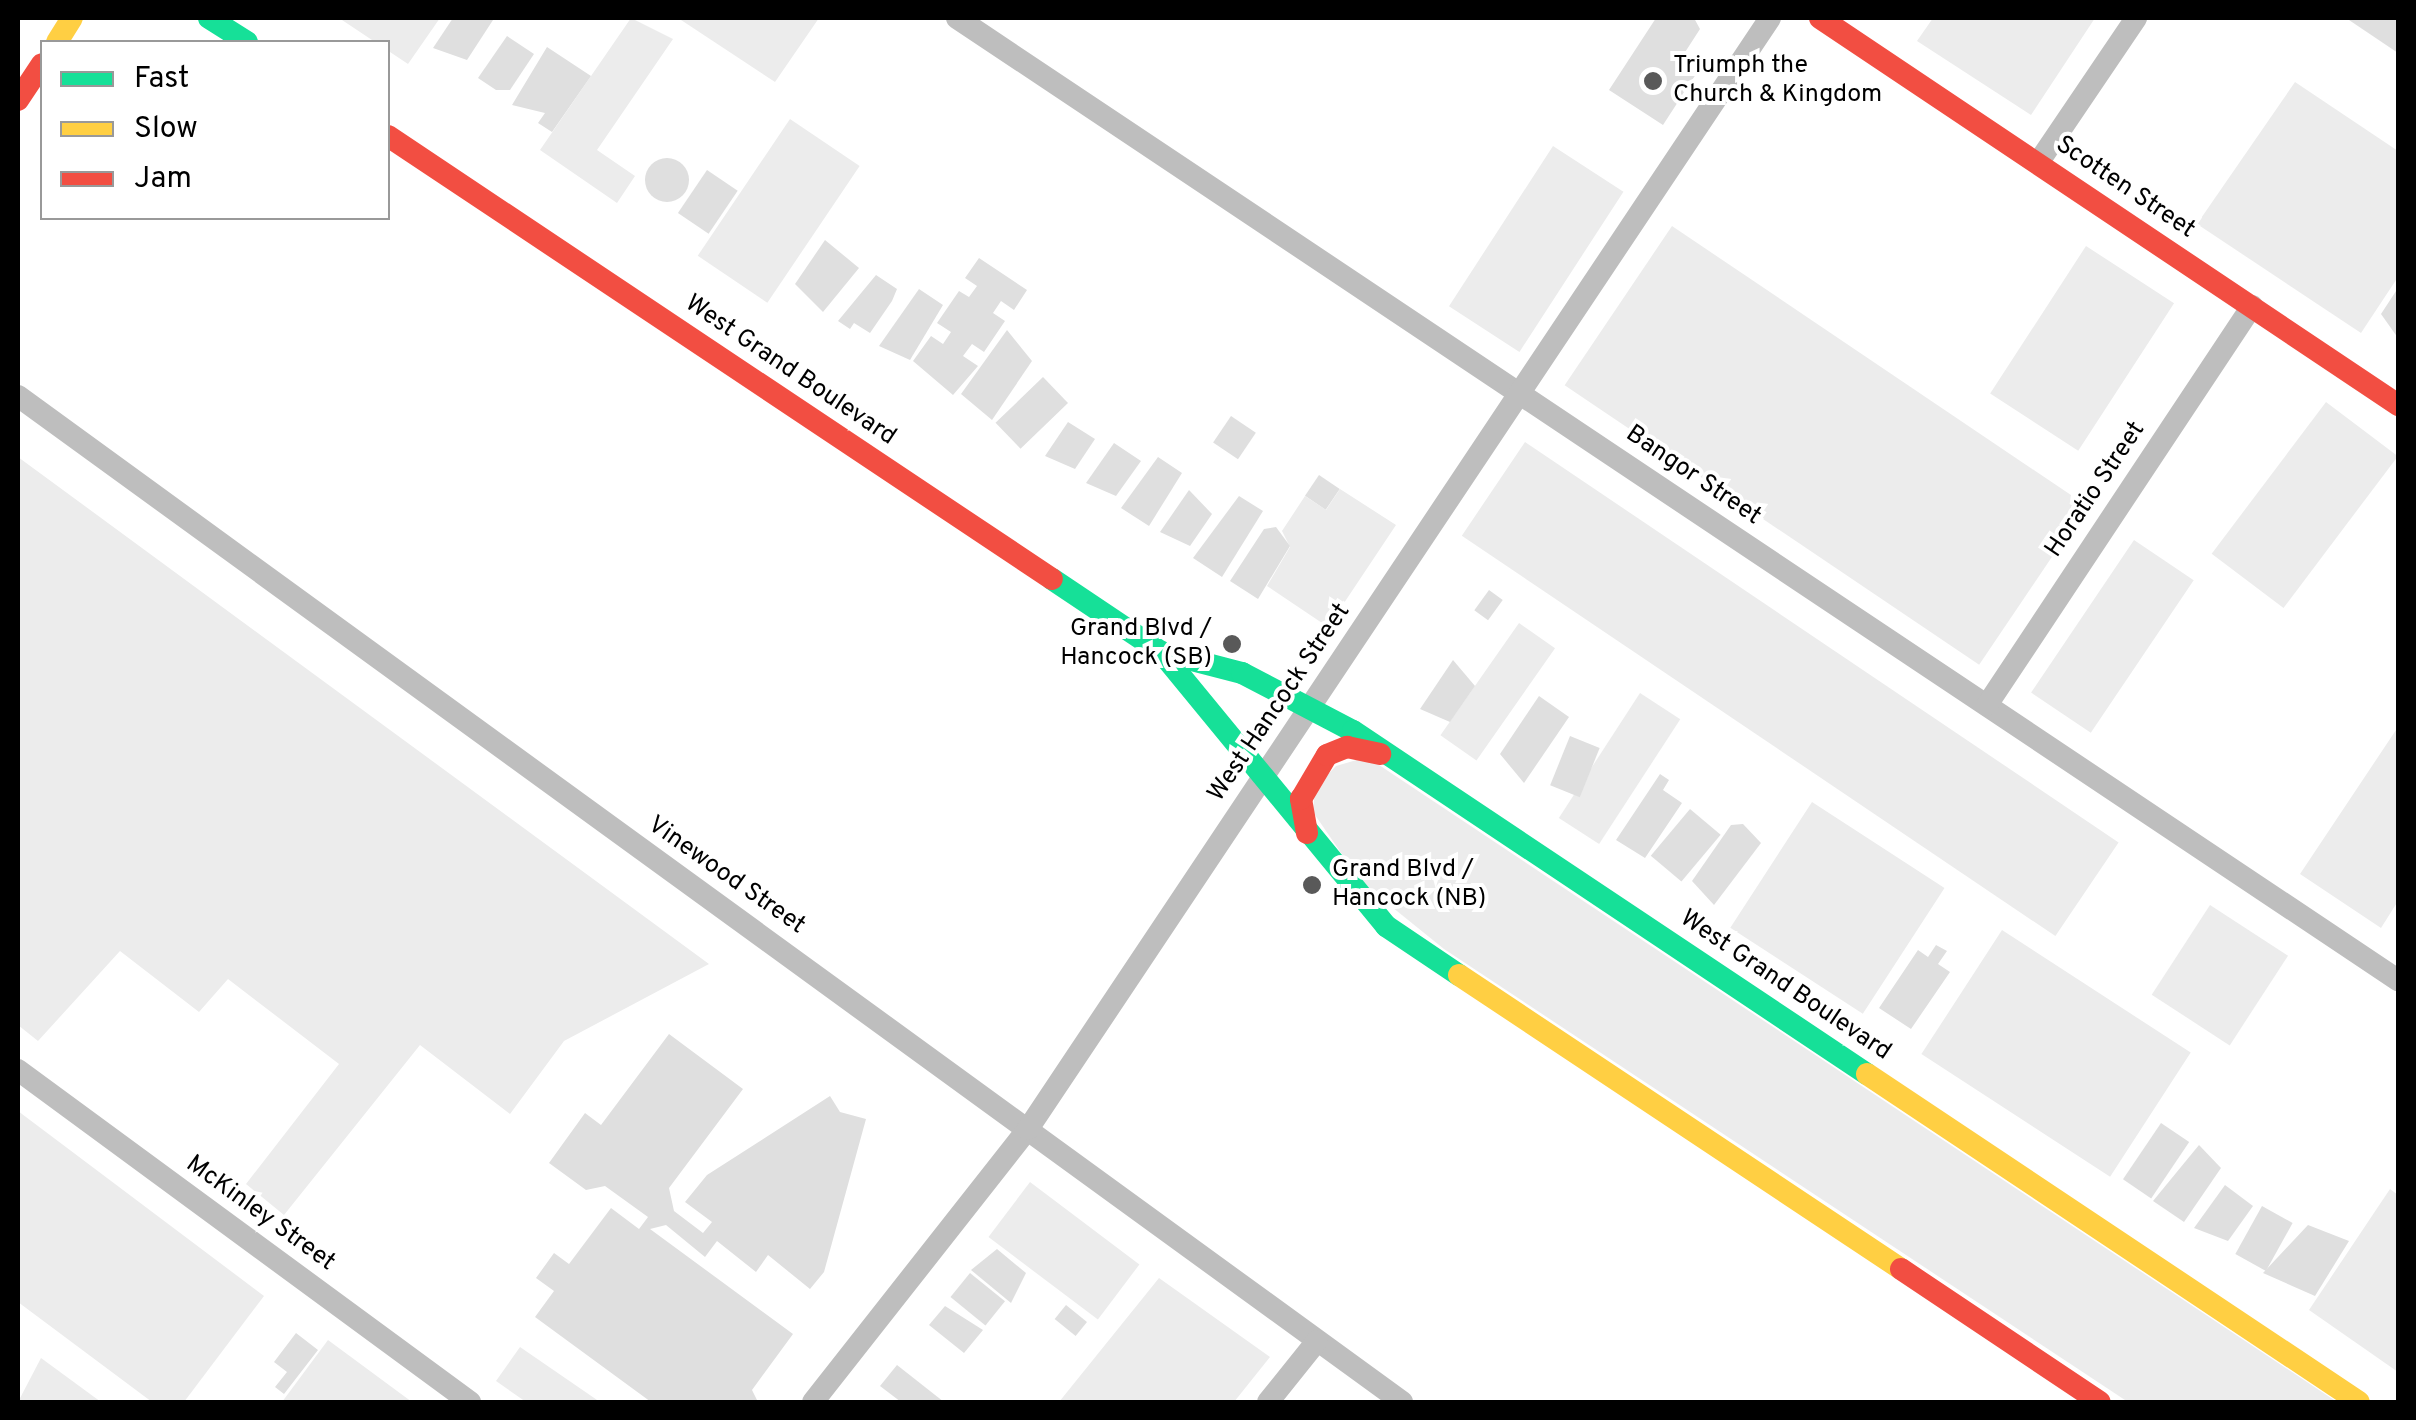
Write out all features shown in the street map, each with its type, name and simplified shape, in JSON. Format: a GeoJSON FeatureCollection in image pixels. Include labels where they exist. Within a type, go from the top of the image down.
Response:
{"type":"FeatureCollection","features":[{"type":"Feature","properties":{"kind":"main road"},"geometry":{"type":"LineString","coordinates":[[58,40],[72,18]]}},
{"type":"Feature","properties":{"kind":"main road"},"geometry":{"type":"LineString","coordinates":[[209,18],[244,40]]}},
{"type":"Feature","properties":{"kind":"main road","name":"Scotten Street"},"geometry":{"type":"LineString","coordinates":[[1820,18],[2398,406]]}},
{"type":"Feature","properties":{"kind":"main road"},"geometry":{"type":"LineString","coordinates":[[18,100],[40,67]]}},
{"type":"Feature","properties":{"kind":"main road","name":"West Grand Boulevard"},"geometry":{"type":"LineString","coordinates":[[390,137],[1162,652],[1307,834],[1408,944],[2100,1402]]}},
{"type":"Feature","properties":{"kind":"main road","name":"West Grand Boulevard"},"geometry":{"type":"LineString","coordinates":[[1162,652],[1242,673],[1398,760],[2359,1402]]}},
{"type":"Feature","properties":{"kind":"main road"},"geometry":{"type":"LineString","coordinates":[[1307,834],[1302,799],[1328,755],[1347,747],[1398,760]]}},
{"type":"Feature","properties":{"kind":"street","name":"Bangor Street"},"geometry":{"type":"LineString","coordinates":[[957,18],[2398,980]]}},
{"type":"Feature","properties":{"kind":"street","name":"West Hancock Street"},"geometry":{"type":"LineString","coordinates":[[812,1402],[1028,1129],[1770,18]]}},
{"type":"Feature","properties":{"kind":"street"},"geometry":{"type":"LineString","coordinates":[[2038,163],[2136,18]]}},
{"type":"Feature","properties":{"kind":"street","name":"Horatio Street"},"geometry":{"type":"LineString","coordinates":[[1986,705],[2252,306]]}},
{"type":"Feature","properties":{"kind":"street","name":"Vinewood Street"},"geometry":{"type":"LineString","coordinates":[[18,396],[1402,1402]]}},
{"type":"Feature","properties":{"kind":"street","name":"McKinley Street"},"geometry":{"type":"LineString","coordinates":[[18,1070],[470,1402]]}},
{"type":"Feature","properties":{"kind":"street"},"geometry":{"type":"LineString","coordinates":[[1268,1402],[1318,1341]]}},
{"type":"Feature","properties":{"kind":"shaded area"},"geometry":{"type":"Polygon","coordinates":[[[339,18],[440,18],[408,64],[390,52],[390,40],[372,40],[339,18]]]}},
{"type":"Feature","properties":{"kind":"shaded area"},"geometry":{"type":"Polygon","coordinates":[[[631,18],[673,39],[597,150],[635,176],[617,203],[540,150],[631,18]]]}},
{"type":"Feature","properties":{"kind":"shaded area"},"geometry":{"type":"Polygon","coordinates":[[[678,18],[819,18],[775,82],[678,18]]]}},
{"type":"Feature","properties":{"kind":"shaded area"},"geometry":{"type":"Polygon","coordinates":[[[1933,18],[2095,18],[2031,115],[1917,41],[1933,18]]]}},
{"type":"Feature","properties":{"kind":"shaded area"},"geometry":{"type":"Polygon","coordinates":[[[2295,82],[2398,151],[2398,277],[2361,333],[2197,224],[2295,82]]]}},
{"type":"Feature","properties":{"kind":"shaded area"},"geometry":{"type":"Polygon","coordinates":[[[790,119],[860,166],[767,303],[698,256],[790,119]]]}},
{"type":"Feature","properties":{"kind":"shaded area"},"geometry":{"type":"Polygon","coordinates":[[[1553,146],[1623,192],[1519,352],[1449,306],[1553,146]]]}},
{"type":"Feature","properties":{"kind":"shaded area"},"geometry":{"type":"Polygon","coordinates":[[[1672,226],[2087,506],[1979,665],[1565,385],[1672,226]]]}},
{"type":"Feature","properties":{"kind":"shaded area"},"geometry":{"type":"Polygon","coordinates":[[[2086,246],[2174,303],[2078,451],[1990,394],[2086,246]]]}},
{"type":"Feature","properties":{"kind":"shaded area"},"geometry":{"type":"Polygon","coordinates":[[[2326,402],[2398,456],[2284,608],[2212,554],[2326,402]]]}},
{"type":"Feature","properties":{"kind":"shaded area"},"geometry":{"type":"Polygon","coordinates":[[[1525,442],[2119,842],[2055,936],[1462,536],[1525,442]]]}},
{"type":"Feature","properties":{"kind":"shaded area"},"geometry":{"type":"Polygon","coordinates":[[[18,457],[709,964],[564,1041],[510,1114],[420,1045],[284,1215],[246,1184],[339,1064],[228,979],[199,1012],[120,951],[38,1041],[18,1025],[18,457]]]}},
{"type":"Feature","properties":{"kind":"shaded area"},"geometry":{"type":"Polygon","coordinates":[[[1340,489],[1396,525],[1328,627],[1267,586],[1290,547],[1282,531],[1305,496],[1326,510],[1340,489]]]}},
{"type":"Feature","properties":{"kind":"shaded area"},"geometry":{"type":"Polygon","coordinates":[[[2134,540],[2194,580],[2091,733],[2031,693],[2134,540]]]}},
{"type":"Feature","properties":{"kind":"shaded area"},"geometry":{"type":"Polygon","coordinates":[[[1519,623],[1555,648],[1476,760],[1440,735],[1519,623]]]}},
{"type":"Feature","properties":{"kind":"shaded area"},"geometry":{"type":"Polygon","coordinates":[[[1640,693],[1680,719],[1599,844],[1559,818],[1640,693]]]}},
{"type":"Feature","properties":{"kind":"shaded area"},"geometry":{"type":"Polygon","coordinates":[[[2398,727],[2398,901],[2381,928],[2300,874],[2398,727]]]}},
{"type":"Feature","properties":{"kind":"shaded area"},"geometry":{"type":"Polygon","coordinates":[[[1367,757],[2337,1402],[2128,1402],[1444,949],[1361,882],[1313,812],[1315,788],[1336,766],[1367,757]]]}},
{"type":"Feature","properties":{"kind":"shaded area"},"geometry":{"type":"Polygon","coordinates":[[[1812,802],[1945,888],[1863,1014],[1730,928],[1812,802]]]}},
{"type":"Feature","properties":{"kind":"shaded area"},"geometry":{"type":"Polygon","coordinates":[[[2210,905],[2288,956],[2230,1045],[2152,995],[2210,905]]]}},
{"type":"Feature","properties":{"kind":"shaded area"},"geometry":{"type":"Polygon","coordinates":[[[2002,930],[2191,1053],[2110,1177],[1921,1054],[2002,930]]]}},
{"type":"Feature","properties":{"kind":"shaded area"},"geometry":{"type":"Polygon","coordinates":[[[18,1111],[264,1296],[184,1402],[152,1402],[18,1302],[18,1111]]]}},
{"type":"Feature","properties":{"kind":"shaded area"},"geometry":{"type":"Polygon","coordinates":[[[1030,1182],[1139,1264],[1098,1320],[988,1237],[1030,1182]]]}},
{"type":"Feature","properties":{"kind":"shaded area"},"geometry":{"type":"Polygon","coordinates":[[[2390,1189],[2398,1195],[2398,1372],[2309,1310],[2390,1189]]]}},
{"type":"Feature","properties":{"kind":"shaded area"},"geometry":{"type":"Polygon","coordinates":[[[1159,1278],[1270,1357],[1234,1402],[1059,1402],[1159,1278]]]}},
{"type":"Feature","properties":{"kind":"shaded area"},"geometry":{"type":"Polygon","coordinates":[[[328,1340],[412,1402],[282,1402],[328,1340]]]}},
{"type":"Feature","properties":{"kind":"shaded area"},"geometry":{"type":"Polygon","coordinates":[[[520,1347],[600,1402],[526,1402],[496,1381],[520,1347]]]}},
{"type":"Feature","properties":{"kind":"shaded area"},"geometry":{"type":"Polygon","coordinates":[[[41,1358],[101,1402],[18,1402],[41,1358]]]}},
{"type":"Feature","properties":{"kind":"building"},"geometry":{"type":"Polygon","coordinates":[[[453,18],[493,20],[467,60],[433,48],[453,18]]]}},
{"type":"Feature","properties":{"kind":"building","name":"Triumph the Church & Kingdom"},"geometry":{"type":"Polygon","coordinates":[[[1656,18],[1694,18],[1700,29],[1680,60],[1698,71],[1663,125],[1609,90],[1656,18]]]}},
{"type":"Feature","properties":{"kind":"building"},"geometry":{"type":"Polygon","coordinates":[[[2346,18],[2398,18],[2398,53],[2346,18]]]}},
{"type":"Feature","properties":{"kind":"building"},"geometry":{"type":"Polygon","coordinates":[[[507,36],[534,54],[510,90],[496,90],[478,78],[507,36]]]}},
{"type":"Feature","properties":{"kind":"building"},"geometry":{"type":"Polygon","coordinates":[[[547,47],[591,76],[552,132],[538,123],[545,113],[512,105],[547,47]]]}},
{"type":"Feature","properties":{"kind":"building"},"geometry":{"type":"Polygon","coordinates":[[[667,158],[682,165],[689,180],[682,195],[667,202],[652,195],[645,180],[652,165],[667,158]]]}},
{"type":"Feature","properties":{"kind":"building"},"geometry":{"type":"Polygon","coordinates":[[[707,170],[738,191],[709,234],[678,213],[707,170]]]}},
{"type":"Feature","properties":{"kind":"building"},"geometry":{"type":"Polygon","coordinates":[[[825,240],[859,268],[823,312],[795,284],[825,240]]]}},
{"type":"Feature","properties":{"kind":"building"},"geometry":{"type":"Polygon","coordinates":[[[979,258],[1027,290],[1014,310],[1001,301],[993,313],[1005,321],[984,352],[972,344],[963,356],[978,366],[953,395],[913,361],[931,336],[943,344],[951,332],[937,323],[959,291],[969,297],[977,286],[965,278],[979,258]]]}},
{"type":"Feature","properties":{"kind":"building"},"geometry":{"type":"Polygon","coordinates":[[[876,275],[897,289],[892,301],[870,333],[854,323],[850,329],[838,321],[876,275]]]}},
{"type":"Feature","properties":{"kind":"building"},"geometry":{"type":"Polygon","coordinates":[[[2398,288],[2398,338],[2381,314],[2398,288]]]}},
{"type":"Feature","properties":{"kind":"building"},"geometry":{"type":"Polygon","coordinates":[[[919,289],[943,305],[910,360],[879,346],[919,289]]]}},
{"type":"Feature","properties":{"kind":"building"},"geometry":{"type":"Polygon","coordinates":[[[1007,330],[1032,361],[992,420],[961,394],[1007,330]]]}},
{"type":"Feature","properties":{"kind":"building"},"geometry":{"type":"Polygon","coordinates":[[[1043,377],[1068,403],[1021,449],[996,423],[1043,377]]]}},
{"type":"Feature","properties":{"kind":"building"},"geometry":{"type":"Polygon","coordinates":[[[1231,416],[1256,433],[1238,459],[1213,443],[1231,416]]]}},
{"type":"Feature","properties":{"kind":"building"},"geometry":{"type":"Polygon","coordinates":[[[1068,422],[1095,439],[1075,469],[1045,456],[1068,422]]]}},
{"type":"Feature","properties":{"kind":"building"},"geometry":{"type":"Polygon","coordinates":[[[1114,443],[1141,461],[1116,496],[1086,483],[1114,443]]]}},
{"type":"Feature","properties":{"kind":"building"},"geometry":{"type":"Polygon","coordinates":[[[1158,457],[1182,473],[1149,526],[1121,508],[1158,457]]]}},
{"type":"Feature","properties":{"kind":"building"},"geometry":{"type":"Polygon","coordinates":[[[1319,475],[1340,489],[1326,510],[1305,496],[1319,475]]]}},
{"type":"Feature","properties":{"kind":"building"},"geometry":{"type":"Polygon","coordinates":[[[1189,490],[1212,514],[1190,546],[1160,532],[1189,490]]]}},
{"type":"Feature","properties":{"kind":"building"},"geometry":{"type":"Polygon","coordinates":[[[1239,496],[1263,511],[1222,577],[1193,558],[1239,496]]]}},
{"type":"Feature","properties":{"kind":"building"},"geometry":{"type":"Polygon","coordinates":[[[1276,527],[1290,546],[1258,599],[1230,581],[1264,529],[1276,527]]]}},
{"type":"Feature","properties":{"kind":"building"},"geometry":{"type":"Polygon","coordinates":[[[1489,590],[1503,600],[1488,620],[1474,610],[1489,590]]]}},
{"type":"Feature","properties":{"kind":"building"},"geometry":{"type":"Polygon","coordinates":[[[1453,660],[1475,686],[1450,722],[1420,709],[1453,660]]]}},
{"type":"Feature","properties":{"kind":"building"},"geometry":{"type":"Polygon","coordinates":[[[1539,696],[1569,717],[1524,783],[1500,754],[1539,696]]]}},
{"type":"Feature","properties":{"kind":"building"},"geometry":{"type":"Polygon","coordinates":[[[1570,736],[1600,748],[1580,797],[1550,785],[1570,736]]]}},
{"type":"Feature","properties":{"kind":"building"},"geometry":{"type":"Polygon","coordinates":[[[1660,774],[1669,780],[1663,790],[1682,803],[1645,858],[1616,840],[1660,774]]]}},
{"type":"Feature","properties":{"kind":"building"},"geometry":{"type":"Polygon","coordinates":[[[1690,809],[1721,835],[1681,881],[1651,856],[1690,809]]]}},
{"type":"Feature","properties":{"kind":"building"},"geometry":{"type":"Polygon","coordinates":[[[1743,824],[1761,843],[1714,905],[1692,881],[1731,825],[1743,824]]]}},
{"type":"Feature","properties":{"kind":"building"},"geometry":{"type":"Polygon","coordinates":[[[1936,945],[1947,951],[1938,964],[1950,972],[1911,1029],[1879,1008],[1918,950],[1928,957],[1936,945]]]}},
{"type":"Feature","properties":{"kind":"building"},"geometry":{"type":"Polygon","coordinates":[[[669,1034],[743,1089],[669,1188],[674,1211],[703,1233],[712,1222],[685,1202],[707,1175],[830,1096],[840,1112],[866,1119],[824,1272],[810,1289],[768,1255],[756,1272],[717,1241],[705,1257],[666,1225],[650,1229],[793,1334],[752,1390],[758,1402],[651,1402],[535,1317],[554,1291],[536,1278],[554,1253],[569,1264],[611,1208],[639,1229],[648,1217],[605,1186],[586,1190],[549,1163],[585,1113],[601,1125],[669,1034]]]}},
{"type":"Feature","properties":{"kind":"building"},"geometry":{"type":"Polygon","coordinates":[[[2161,1123],[2189,1142],[2151,1198],[2123,1179],[2161,1123]]]}},
{"type":"Feature","properties":{"kind":"building"},"geometry":{"type":"Polygon","coordinates":[[[2199,1145],[2221,1168],[2184,1222],[2153,1201],[2199,1145]]]}},
{"type":"Feature","properties":{"kind":"building"},"geometry":{"type":"Polygon","coordinates":[[[2225,1185],[2253,1206],[2228,1241],[2194,1228],[2225,1185]]]}},
{"type":"Feature","properties":{"kind":"building"},"geometry":{"type":"Polygon","coordinates":[[[2262,1206],[2293,1223],[2266,1271],[2235,1254],[2262,1206]]]}},
{"type":"Feature","properties":{"kind":"building"},"geometry":{"type":"Polygon","coordinates":[[[2308,1225],[2349,1241],[2315,1296],[2263,1273],[2308,1225]]]}},
{"type":"Feature","properties":{"kind":"building"},"geometry":{"type":"Polygon","coordinates":[[[997,1249],[1026,1273],[1011,1303],[971,1270],[997,1249]]]}},
{"type":"Feature","properties":{"kind":"building"},"geometry":{"type":"Polygon","coordinates":[[[970,1273],[1005,1301],[985,1325],[950,1297],[970,1273]]]}},
{"type":"Feature","properties":{"kind":"building"},"geometry":{"type":"Polygon","coordinates":[[[1066,1305],[1087,1322],[1076,1336],[1055,1319],[1066,1305]]]}},
{"type":"Feature","properties":{"kind":"building"},"geometry":{"type":"Polygon","coordinates":[[[945,1306],[983,1330],[964,1353],[929,1325],[945,1306]]]}},
{"type":"Feature","properties":{"kind":"building"},"geometry":{"type":"Polygon","coordinates":[[[296,1333],[318,1350],[284,1394],[275,1387],[287,1372],[274,1362],[296,1333]]]}},
{"type":"Feature","properties":{"kind":"building"},"geometry":{"type":"Polygon","coordinates":[[[897,1365],[944,1402],[901,1402],[880,1386],[897,1365]]]}},
{"type":"Feature","properties":{"kind":"traffic: fast"},"geometry":{"type":"LineString","coordinates":[[209,18],[244,40]]}},
{"type":"Feature","properties":{"kind":"traffic: fast"},"geometry":{"type":"LineString","coordinates":[[1052,579],[1161,652],[1386,926],[1459,975]]}},
{"type":"Feature","properties":{"kind":"traffic: fast"},"geometry":{"type":"LineString","coordinates":[[1161,652],[1242,673],[1353,731],[1867,1074]]}},
{"type":"Feature","properties":{"kind":"traffic: slow"},"geometry":{"type":"LineString","coordinates":[[58,40],[72,18]]}},
{"type":"Feature","properties":{"kind":"traffic: slow"},"geometry":{"type":"LineString","coordinates":[[1459,975],[1901,1269]]}},
{"type":"Feature","properties":{"kind":"traffic: slow"},"geometry":{"type":"LineString","coordinates":[[1867,1074],[2359,1402]]}},
{"type":"Feature","properties":{"kind":"traffic: jam"},"geometry":{"type":"LineString","coordinates":[[1820,18],[2398,405]]}},
{"type":"Feature","properties":{"kind":"traffic: jam"},"geometry":{"type":"LineString","coordinates":[[18,100],[40,67]]}},
{"type":"Feature","properties":{"kind":"traffic: jam"},"geometry":{"type":"LineString","coordinates":[[390,137],[1052,579]]}},
{"type":"Feature","properties":{"kind":"traffic: jam"},"geometry":{"type":"LineString","coordinates":[[1307,833],[1301,799],[1327,755],[1347,747],[1380,754]]}},
{"type":"Feature","properties":{"kind":"traffic: jam"},"geometry":{"type":"LineString","coordinates":[[1901,1269],[2100,1402]]}},
{"type":"Feature","properties":{"kind":"place","name":"Triumph the Church & Kingdom"},"geometry":{"type":"Point","coordinates":[1653,81]}},
{"type":"Feature","properties":{"kind":"place","name":"Grand Blvd / Hancock (SB)"},"geometry":{"type":"Point","coordinates":[1232,644]}},
{"type":"Feature","properties":{"kind":"place","name":"Grand Blvd / Hancock (NB)"},"geometry":{"type":"Point","coordinates":[1312,885]}}]}
